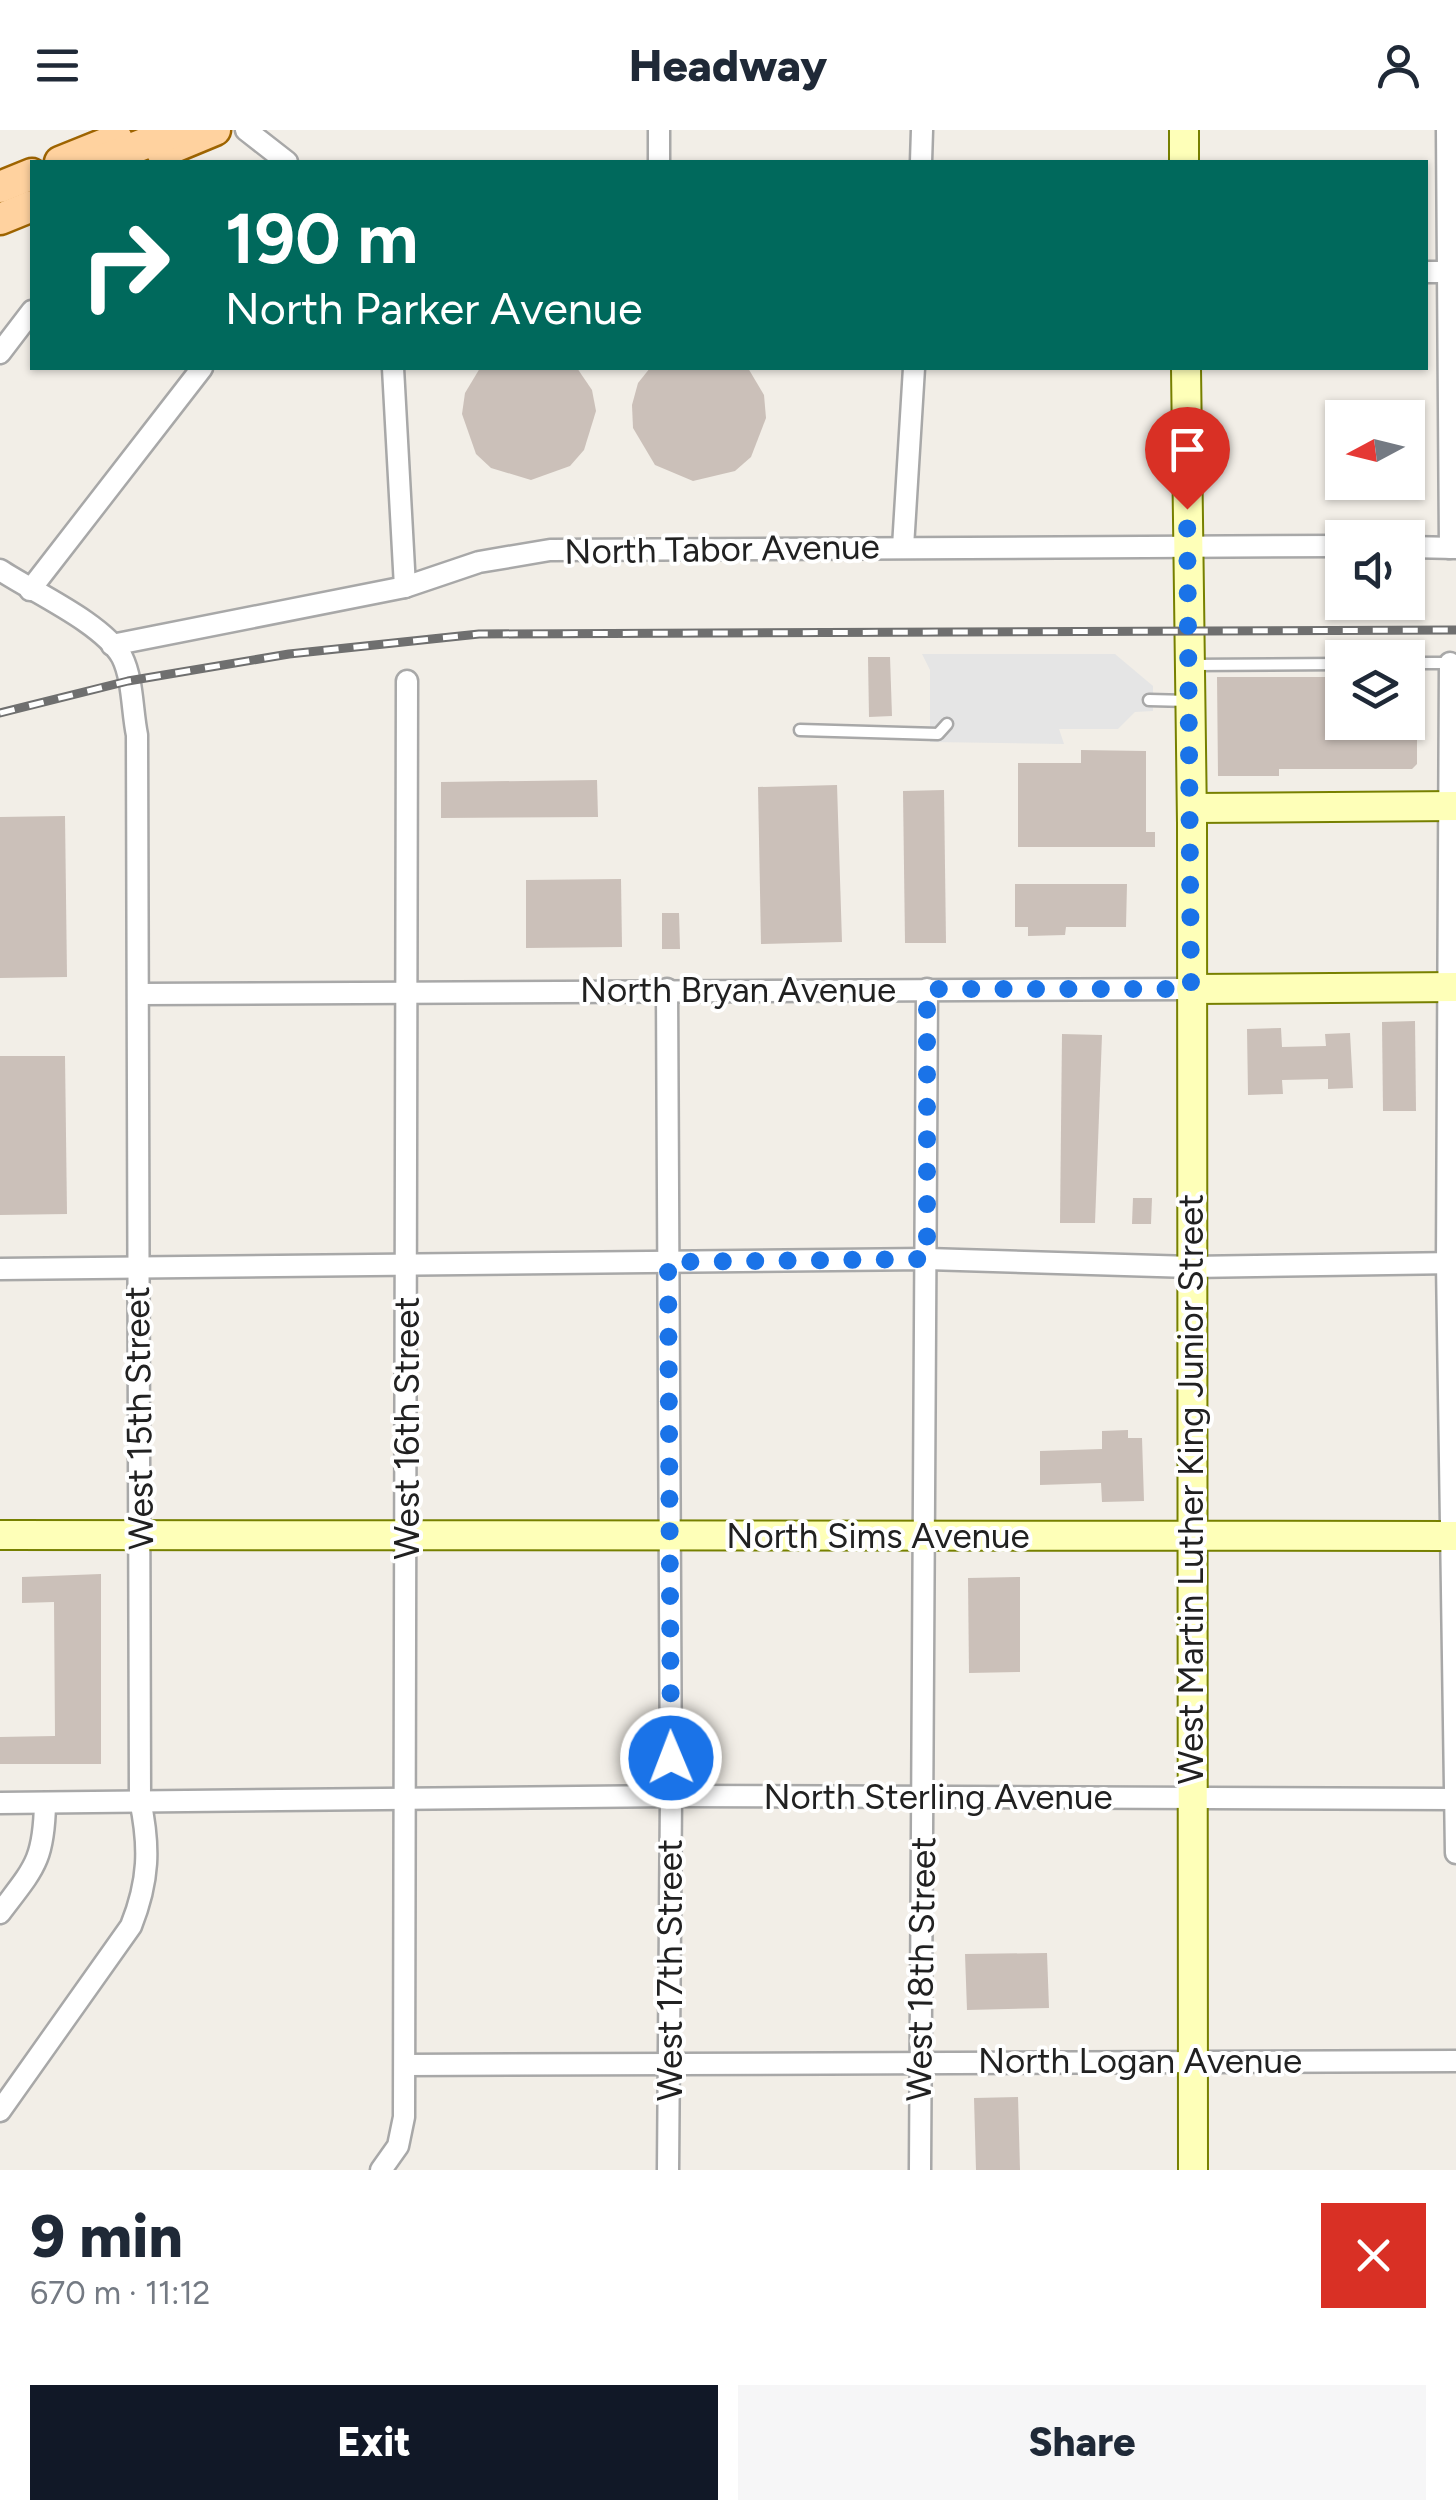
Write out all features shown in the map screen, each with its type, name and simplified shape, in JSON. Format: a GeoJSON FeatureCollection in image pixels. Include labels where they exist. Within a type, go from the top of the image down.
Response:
{"type":"FeatureCollection","features":[{"type":"Feature","properties":{"kind":"main road"},"geometry":{"type":"LineString","coordinates":[[65,160],[138,130]]}},
{"type":"Feature","properties":{"kind":"main road"},"geometry":{"type":"LineString","coordinates":[[103,160],[179,130]]}},
{"type":"Feature","properties":{"kind":"main road"},"geometry":{"type":"LineString","coordinates":[[141,160],[216,130]]}},
{"type":"Feature","properties":{"kind":"main road"},"geometry":{"type":"LineString","coordinates":[[0,187],[30,175]]}},
{"type":"Feature","properties":{"kind":"street"},"geometry":{"type":"LineString","coordinates":[[246,130],[285,160]]}},
{"type":"Feature","properties":{"kind":"street"},"geometry":{"type":"LineString","coordinates":[[659,130],[659,160]]}},
{"type":"Feature","properties":{"kind":"street"},"geometry":{"type":"LineString","coordinates":[[921,160],[922,130]]}},
{"type":"Feature","properties":{"kind":"street"},"geometry":{"type":"LineString","coordinates":[[1184,130],[1184,160]]}},
{"type":"Feature","properties":{"kind":"street"},"geometry":{"type":"LineString","coordinates":[[1425,547],[1453,548],[1447,130]]}},
{"type":"Feature","properties":{"kind":"street"},"geometry":{"type":"LineString","coordinates":[[0,353],[30,314]]}},
{"type":"Feature","properties":{"kind":"street"},"geometry":{"type":"LineString","coordinates":[[30,590],[200,370]]}},
{"type":"Feature","properties":{"kind":"street"},"geometry":{"type":"LineString","coordinates":[[393,370],[404,587]]}},
{"type":"Feature","properties":{"kind":"street"},"geometry":{"type":"LineString","coordinates":[[903,546],[914,370]]}},
{"type":"Feature","properties":{"kind":"street","name":"West Martin Luther King Junior Street"},"geometry":{"type":"LineString","coordinates":[[1186,370],[1192,816],[1193,2170]]}},
{"type":"Feature","properties":{"kind":"street","name":"North Tabor Avenue"},"geometry":{"type":"LineString","coordinates":[[112,645],[404,587],[479,562],[550,550],[1325,546]]}},
{"type":"Feature","properties":{"kind":"street"},"geometry":{"type":"LineString","coordinates":[[0,570],[112,645]]}},
{"type":"Feature","properties":{"kind":"street","name":"West 15th Street"},"geometry":{"type":"LineString","coordinates":[[0,2111],[131,1926],[148,1867],[149,1842],[140,1800],[140,994],[136,735],[122,658],[112,645]]}},
{"type":"Feature","properties":{"kind":"street"},"geometry":{"type":"LineString","coordinates":[[1453,663],[1452,1536],[1456,1853]]}},
{"type":"Feature","properties":{"kind":"street","name":"West 16th Street"},"geometry":{"type":"LineString","coordinates":[[381,2170],[398,2146],[404,2118],[405,2065],[407,680]]}},
{"type":"Feature","properties":{"kind":"street"},"geometry":{"type":"LineString","coordinates":[[1192,816],[1453,816]]}},
{"type":"Feature","properties":{"kind":"street","name":"North Bryan Avenue"},"geometry":{"type":"LineString","coordinates":[[140,994],[1451,987]]}},
{"type":"Feature","properties":{"kind":"street","name":"West 18th Street"},"geometry":{"type":"LineString","coordinates":[[920,2170],[927,989]]}},
{"type":"Feature","properties":{"kind":"street","name":"West 17th Street"},"geometry":{"type":"LineString","coordinates":[[666,990],[671,1796],[668,2170]]}},
{"type":"Feature","properties":{"kind":"street"},"geometry":{"type":"LineString","coordinates":[[0,1269],[927,1259],[1192,1266],[1452,1263]]}},
{"type":"Feature","properties":{"kind":"street","name":"North Sims Avenue"},"geometry":{"type":"LineString","coordinates":[[0,1535],[1452,1536]]}},
{"type":"Feature","properties":{"kind":"street","name":"North Sterling Avenue"},"geometry":{"type":"LineString","coordinates":[[0,1803],[671,1796],[1456,1799]]}},
{"type":"Feature","properties":{"kind":"street"},"geometry":{"type":"LineString","coordinates":[[0,1913],[35,1866],[44,1846],[45,1803]]}},
{"type":"Feature","properties":{"kind":"street","name":"North Logan Avenue"},"geometry":{"type":"LineString","coordinates":[[405,2065],[1456,2061]]}},
{"type":"Feature","properties":{"kind":"lane"},"geometry":{"type":"LineString","coordinates":[[1425,664],[1453,663]]}},
{"type":"Feature","properties":{"kind":"lane"},"geometry":{"type":"LineString","coordinates":[[1190,665],[1325,664]]}},
{"type":"Feature","properties":{"kind":"lane"},"geometry":{"type":"LineString","coordinates":[[1149,700],[1190,701]]}},
{"type":"Feature","properties":{"kind":"lane"},"geometry":{"type":"LineString","coordinates":[[800,730],[938,734],[948,724]]}},
{"type":"Feature","properties":{"kind":"shaded area"},"geometry":{"type":"Polygon","coordinates":[[[922,654],[1115,654],[1153,686],[1153,711],[1135,712],[1118,729],[1059,729],[1064,744],[930,742],[930,670],[922,654]]]}},
{"type":"Feature","properties":{"kind":"building"},"geometry":{"type":"Polygon","coordinates":[[[479,370],[578,370],[592,390],[596,411],[584,450],[570,466],[531,480],[491,468],[476,454],[462,414],[465,393],[479,370]]]}},
{"type":"Feature","properties":{"kind":"building"},"geometry":{"type":"Polygon","coordinates":[[[648,370],[749,370],[764,395],[766,418],[751,457],[735,471],[693,481],[655,465],[633,428],[632,405],[638,383],[648,370]]]}},
{"type":"Feature","properties":{"kind":"building"},"geometry":{"type":"Polygon","coordinates":[[[868,657],[890,657],[892,716],[869,717],[868,657]]]}},
{"type":"Feature","properties":{"kind":"building"},"geometry":{"type":"Polygon","coordinates":[[[1217,677],[1325,677],[1325,740],[1417,740],[1417,764],[1412,769],[1279,769],[1279,776],[1218,776],[1217,677]]]}},
{"type":"Feature","properties":{"kind":"building"},"geometry":{"type":"Polygon","coordinates":[[[1081,750],[1146,751],[1146,832],[1155,832],[1155,847],[1018,847],[1018,763],[1081,763],[1081,750]]]}},
{"type":"Feature","properties":{"kind":"building"},"geometry":{"type":"Polygon","coordinates":[[[597,780],[598,817],[441,818],[441,782],[597,780]]]}},
{"type":"Feature","properties":{"kind":"building"},"geometry":{"type":"Polygon","coordinates":[[[837,785],[842,942],[761,944],[758,787],[837,785]]]}},
{"type":"Feature","properties":{"kind":"building"},"geometry":{"type":"Polygon","coordinates":[[[944,790],[946,943],[905,943],[903,791],[944,790]]]}},
{"type":"Feature","properties":{"kind":"building"},"geometry":{"type":"Polygon","coordinates":[[[65,816],[67,977],[0,978],[0,817],[65,816]]]}},
{"type":"Feature","properties":{"kind":"building"},"geometry":{"type":"Polygon","coordinates":[[[621,879],[622,947],[526,948],[526,880],[621,879]]]}},
{"type":"Feature","properties":{"kind":"building"},"geometry":{"type":"Polygon","coordinates":[[[1015,884],[1127,884],[1126,927],[1066,927],[1065,935],[1028,936],[1028,927],[1015,927],[1015,884]]]}},
{"type":"Feature","properties":{"kind":"building"},"geometry":{"type":"Polygon","coordinates":[[[662,913],[679,913],[680,949],[662,949],[662,913]]]}},
{"type":"Feature","properties":{"kind":"building"},"geometry":{"type":"Polygon","coordinates":[[[1415,1021],[1416,1111],[1383,1111],[1382,1022],[1415,1021]]]}},
{"type":"Feature","properties":{"kind":"building"},"geometry":{"type":"Polygon","coordinates":[[[1281,1028],[1282,1047],[1326,1046],[1325,1034],[1350,1033],[1353,1088],[1328,1089],[1328,1079],[1282,1080],[1283,1094],[1248,1095],[1247,1029],[1281,1028]]]}},
{"type":"Feature","properties":{"kind":"building"},"geometry":{"type":"Polygon","coordinates":[[[1062,1034],[1102,1035],[1095,1223],[1060,1223],[1062,1034]]]}},
{"type":"Feature","properties":{"kind":"building"},"geometry":{"type":"Polygon","coordinates":[[[0,1056],[65,1056],[67,1214],[0,1215],[0,1056]]]}},
{"type":"Feature","properties":{"kind":"building"},"geometry":{"type":"Polygon","coordinates":[[[1133,1198],[1152,1198],[1151,1224],[1132,1224],[1133,1198]]]}},
{"type":"Feature","properties":{"kind":"building"},"geometry":{"type":"Polygon","coordinates":[[[1128,1430],[1128,1438],[1142,1438],[1144,1501],[1102,1502],[1101,1483],[1040,1485],[1040,1451],[1102,1449],[1102,1431],[1128,1430]]]}},
{"type":"Feature","properties":{"kind":"building"},"geometry":{"type":"Polygon","coordinates":[[[101,1574],[101,1764],[0,1764],[0,1737],[55,1736],[54,1602],[22,1603],[22,1577],[101,1574]]]}},
{"type":"Feature","properties":{"kind":"building"},"geometry":{"type":"Polygon","coordinates":[[[1020,1577],[1020,1672],[969,1673],[968,1578],[1020,1577]]]}},
{"type":"Feature","properties":{"kind":"building"},"geometry":{"type":"Polygon","coordinates":[[[1047,1953],[1049,2008],[967,2010],[965,1954],[1047,1953]]]}},
{"type":"Feature","properties":{"kind":"building"},"geometry":{"type":"Polygon","coordinates":[[[1018,2097],[1020,2170],[976,2170],[974,2098],[1018,2097]]]}},
{"type":"Feature","properties":{"kind":"railway"},"geometry":{"type":"LineString","coordinates":[[0,713],[128,681],[289,654],[479,634],[1456,630]]}},
{"type":"Feature","properties":{"kind":"route"},"geometry":{"type":"LineString","coordinates":[[671,1758],[668,1262],[927,1259],[927,989],[1191,989],[1187,509]]}}]}
